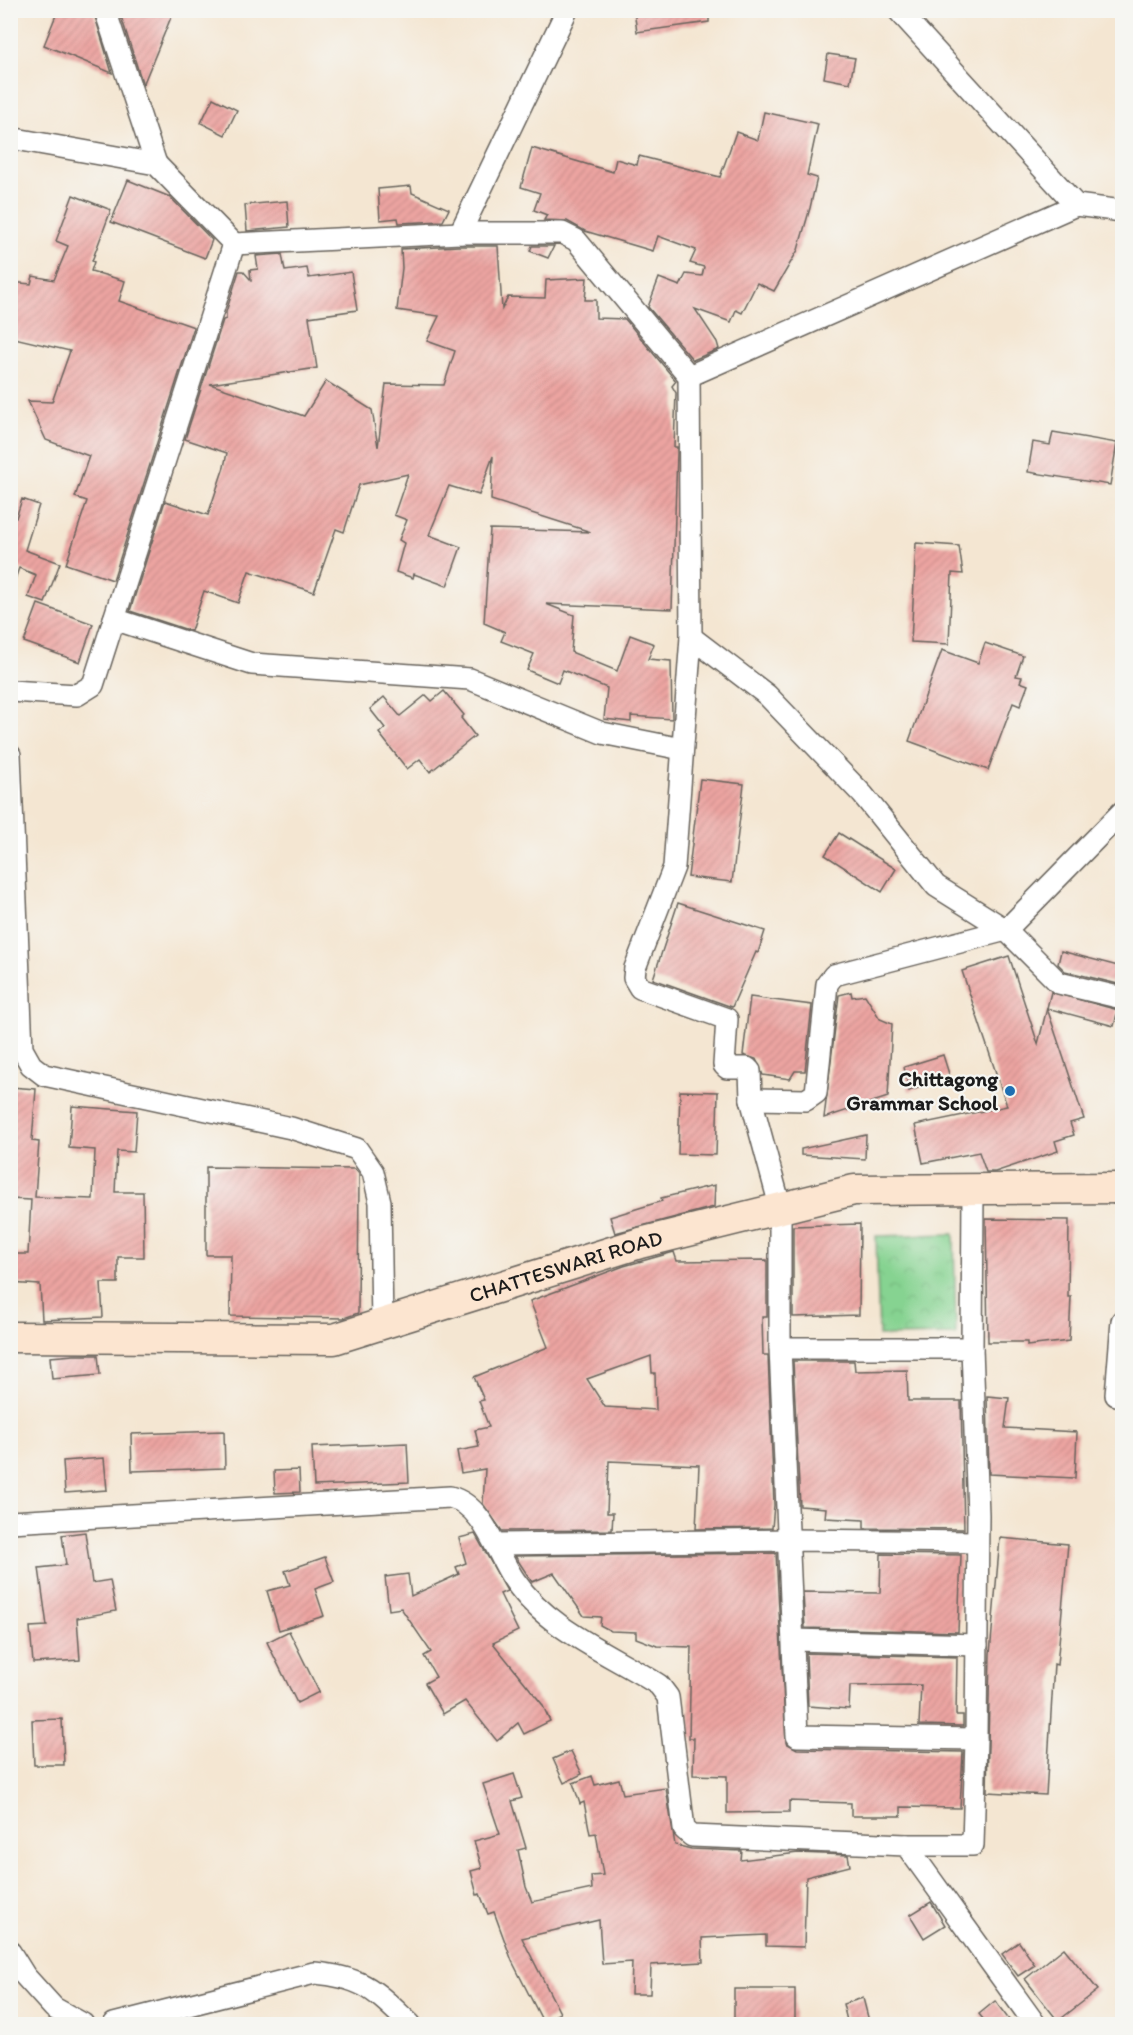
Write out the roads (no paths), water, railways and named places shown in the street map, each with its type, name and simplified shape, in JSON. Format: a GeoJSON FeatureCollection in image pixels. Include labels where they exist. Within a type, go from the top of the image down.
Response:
{"type":"FeatureCollection","features":[{"type":"Feature","properties":{"kind":"main road","name":"CHATTESWARI ROAD"},"geometry":{"type":"LineString","coordinates":[[10,1336],[334,1339],[640,1243],[780,1206],[854,1190],[1122,1188]]}},
{"type":"Feature","properties":{"kind":"street"},"geometry":{"type":"LineString","coordinates":[[105,10],[156,164],[234,244],[460,232],[562,232],[576,240],[689,376],[691,637],[674,867],[634,968],[634,978],[640,988],[727,1019],[724,1065],[727,1068],[747,1068],[750,1071],[751,1099],[780,1206],[780,1348],[797,1736],[976,1739]]}},
{"type":"Feature","properties":{"kind":"street"},"geometry":{"type":"LineString","coordinates":[[460,232],[567,10]]}},
{"type":"Feature","properties":{"kind":"street"},"geometry":{"type":"LineString","coordinates":[[898,10],[1076,205]]}},
{"type":"Feature","properties":{"kind":"street"},"geometry":{"type":"LineString","coordinates":[[10,138],[156,164]]}},
{"type":"Feature","properties":{"kind":"street"},"geometry":{"type":"LineString","coordinates":[[689,376],[1076,205],[1122,211]]}},
{"type":"Feature","properties":{"kind":"street"},"geometry":{"type":"LineString","coordinates":[[10,691],[77,694],[86,692],[93,685],[234,244]]}},
{"type":"Feature","properties":{"kind":"street"},"geometry":{"type":"LineString","coordinates":[[114,619],[252,664],[470,679],[602,733],[682,749]]}},
{"type":"Feature","properties":{"kind":"street"},"geometry":{"type":"LineString","coordinates":[[691,637],[767,695],[863,795],[936,886],[1006,930],[1059,983],[1122,998]]}},
{"type":"Feature","properties":{"kind":"street"},"geometry":{"type":"LineString","coordinates":[[10,755],[22,1049],[31,1065],[44,1075],[291,1128],[357,1149],[373,1172],[380,1202],[382,1324]]}},
{"type":"Feature","properties":{"kind":"street"},"geometry":{"type":"LineString","coordinates":[[751,1099],[806,1100],[816,1093],[827,984],[834,975],[1006,930],[1122,812]]}},
{"type":"Feature","properties":{"kind":"street"},"geometry":{"type":"LineString","coordinates":[[10,1522],[450,1497],[462,1500],[495,1544],[515,1582],[540,1611],[658,1685],[668,1697],[681,1819],[684,1829],[692,1836],[906,1845],[973,1845],[977,1645],[972,1348],[974,1190]]}},
{"type":"Feature","properties":{"kind":"street"},"geometry":{"type":"LineString","coordinates":[[1116,1395],[1122,1321]]}},
{"type":"Feature","properties":{"kind":"street"},"geometry":{"type":"LineString","coordinates":[[780,1348],[972,1348]]}},
{"type":"Feature","properties":{"kind":"street"},"geometry":{"type":"LineString","coordinates":[[495,1544],[790,1540],[977,1542]]}},
{"type":"Feature","properties":{"kind":"street"},"geometry":{"type":"LineString","coordinates":[[794,1640],[977,1645]]}},
{"type":"Feature","properties":{"kind":"street"},"geometry":{"type":"LineString","coordinates":[[906,1845],[1035,2025]]}},
{"type":"Feature","properties":{"kind":"street"},"geometry":{"type":"LineString","coordinates":[[10,1952],[25,1976],[54,2008],[83,2025]]}},
{"type":"Feature","properties":{"kind":"street"},"geometry":{"type":"LineString","coordinates":[[114,2025],[314,1973],[343,1976],[375,1991],[410,2025]]}},
{"type":"Feature","properties":{"kind":"place","name":"Chittagong Grammar School"},"geometry":{"type":"Point","coordinates":[1010,1091]}}]}
